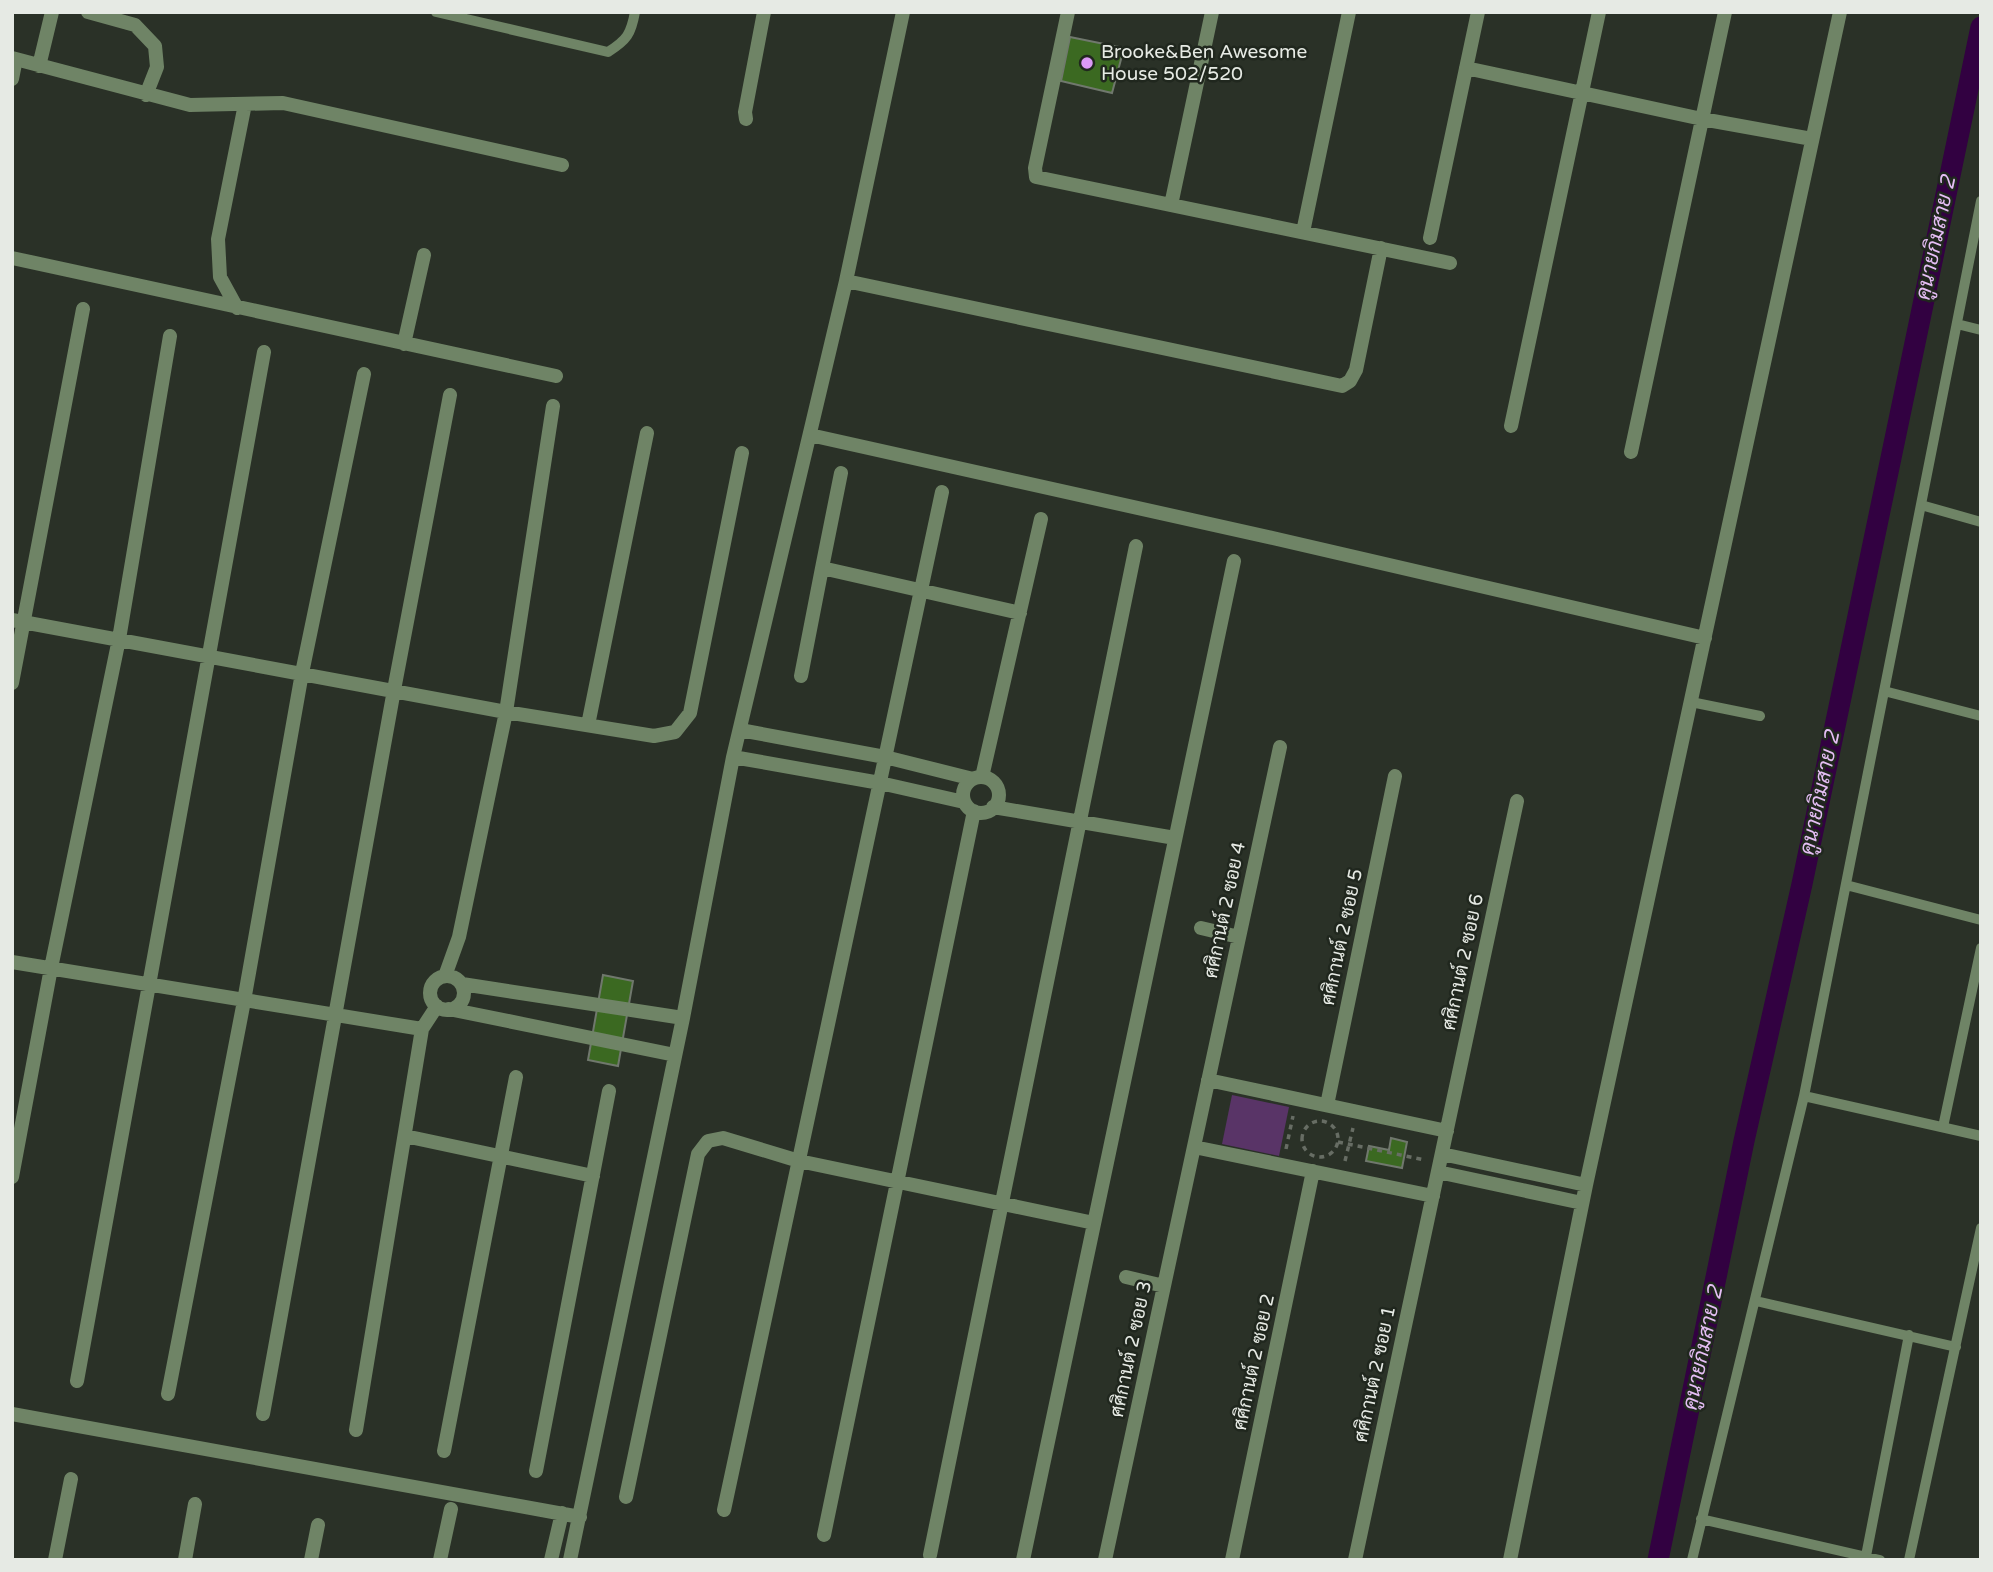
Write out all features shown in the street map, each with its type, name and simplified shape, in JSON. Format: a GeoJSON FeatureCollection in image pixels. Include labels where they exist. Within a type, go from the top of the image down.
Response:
{"type":"FeatureCollection","features":[{"type":"Feature","properties":{"kind":"street"},"geometry":{"type":"LineString","coordinates":[[38,66],[52,12]]}},
{"type":"Feature","properties":{"kind":"street"},"geometry":{"type":"LineString","coordinates":[[88,12],[135,25],[155,46],[156,67],[146,95]]}},
{"type":"Feature","properties":{"kind":"street"},"geometry":{"type":"LineString","coordinates":[[746,118],[764,12]]}},
{"type":"Feature","properties":{"kind":"street"},"geometry":{"type":"LineString","coordinates":[[570,1560],[683,1018],[733,757],[846,281],[904,12]]}},
{"type":"Feature","properties":{"kind":"street"},"geometry":{"type":"LineString","coordinates":[[1068,12],[1035,168],[1036,177],[1450,263]]}},
{"type":"Feature","properties":{"kind":"street"},"geometry":{"type":"LineString","coordinates":[[1171,205],[1212,12]]}},
{"type":"Feature","properties":{"kind":"street"},"geometry":{"type":"LineString","coordinates":[[1303,232],[1349,12]]}},
{"type":"Feature","properties":{"kind":"street"},"geometry":{"type":"LineString","coordinates":[[1430,238],[1478,12]]}},
{"type":"Feature","properties":{"kind":"street"},"geometry":{"type":"LineString","coordinates":[[1511,426],[1599,12]]}},
{"type":"Feature","properties":{"kind":"street"},"geometry":{"type":"LineString","coordinates":[[1631,452],[1724,12]]}},
{"type":"Feature","properties":{"kind":"street"},"geometry":{"type":"LineString","coordinates":[[1510,1560],[1582,1203],[1840,12]]}},
{"type":"Feature","properties":{"kind":"street"},"geometry":{"type":"LineString","coordinates":[[12,79],[14,58],[190,105],[283,103],[562,165]]}},
{"type":"Feature","properties":{"kind":"street"},"geometry":{"type":"LineString","coordinates":[[1466,68],[1702,119],[1812,139]]}},
{"type":"Feature","properties":{"kind":"street"},"geometry":{"type":"LineString","coordinates":[[237,308],[220,278],[218,239],[245,104]]}},
{"type":"Feature","properties":{"kind":"street"},"geometry":{"type":"LineString","coordinates":[[846,281],[1342,386],[1350,382],[1356,370],[1381,248]]}},
{"type":"Feature","properties":{"kind":"street"},"geometry":{"type":"LineString","coordinates":[[404,344],[424,255]]}},
{"type":"Feature","properties":{"kind":"street"},"geometry":{"type":"LineString","coordinates":[[12,257],[556,376]]}},
{"type":"Feature","properties":{"kind":"street"},"geometry":{"type":"LineString","coordinates":[[12,683],[18,621],[83,309]]}},
{"type":"Feature","properties":{"kind":"street"},"geometry":{"type":"LineString","coordinates":[[12,1177],[51,968],[119,639],[170,336]]}},
{"type":"Feature","properties":{"kind":"street"},"geometry":{"type":"LineString","coordinates":[[77,1381],[264,352]]}},
{"type":"Feature","properties":{"kind":"street"},"geometry":{"type":"LineString","coordinates":[[169,1394],[244,1001],[302,673],[364,374]]}},
{"type":"Feature","properties":{"kind":"street"},"geometry":{"type":"LineString","coordinates":[[263,1414],[450,395]]}},
{"type":"Feature","properties":{"kind":"street"},"geometry":{"type":"LineString","coordinates":[[445,976],[459,937],[506,712],[554,406]]}},
{"type":"Feature","properties":{"kind":"street"},"geometry":{"type":"LineString","coordinates":[[588,725],[647,433]]}},
{"type":"Feature","properties":{"kind":"street"},"geometry":{"type":"LineString","coordinates":[[810,435],[1704,638]]}},
{"type":"Feature","properties":{"kind":"street"},"geometry":{"type":"LineString","coordinates":[[18,621],[506,712],[654,736],[675,732],[690,713],[742,453]]}},
{"type":"Feature","properties":{"kind":"street"},"geometry":{"type":"LineString","coordinates":[[801,676],[841,473]]}},
{"type":"Feature","properties":{"kind":"street"},"geometry":{"type":"LineString","coordinates":[[724,1510],[942,492]]}},
{"type":"Feature","properties":{"kind":"street"},"geometry":{"type":"LineString","coordinates":[[824,1535],[898,1184],[969,807],[964,788],[978,778],[1041,519]]}},
{"type":"Feature","properties":{"kind":"street"},"geometry":{"type":"LineString","coordinates":[[930,1555],[1136,546]]}},
{"type":"Feature","properties":{"kind":"street"},"geometry":{"type":"LineString","coordinates":[[1023,1560],[1234,561]]}},
{"type":"Feature","properties":{"kind":"street"},"geometry":{"type":"LineString","coordinates":[[822,568],[1020,613]]}},
{"type":"Feature","properties":{"kind":"street"},"geometry":{"type":"LineString","coordinates":[[740,730],[886,757],[993,782],[998,795],[993,807]]}},
{"type":"Feature","properties":{"kind":"street","name":"ศศิกานต์ 2 ซอย 4"},"geometry":{"type":"LineString","coordinates":[[1194,1147],[1280,747]]}},
{"type":"Feature","properties":{"kind":"street"},"geometry":{"type":"LineString","coordinates":[[733,757],[880,783],[969,807],[981,813],[993,807],[1175,838]]}},
{"type":"Feature","properties":{"kind":"street","name":"ศศิกานต์ 2 ซอย 5"},"geometry":{"type":"LineString","coordinates":[[1327,1105],[1395,776]]}},
{"type":"Feature","properties":{"kind":"street","name":"ศศิกานต์ 2 ซอย 6"},"geometry":{"type":"LineString","coordinates":[[1440,1163],[1517,801]]}},
{"type":"Feature","properties":{"kind":"street"},"geometry":{"type":"LineString","coordinates":[[1200,928],[1239,937]]}},
{"type":"Feature","properties":{"kind":"street"},"geometry":{"type":"LineString","coordinates":[[12,962],[422,1028]]}},
{"type":"Feature","properties":{"kind":"street"},"geometry":{"type":"LineString","coordinates":[[675,1055],[443,1008],[433,1001],[431,989],[439,978],[445,976],[452,977],[462,985],[683,1018]]}},
{"type":"Feature","properties":{"kind":"street"},"geometry":{"type":"LineString","coordinates":[[356,1430],[422,1028],[443,1008],[461,1003],[464,997],[462,985]]}},
{"type":"Feature","properties":{"kind":"street"},"geometry":{"type":"LineString","coordinates":[[444,1451],[516,1077]]}},
{"type":"Feature","properties":{"kind":"street"},"geometry":{"type":"LineString","coordinates":[[1208,1080],[1447,1131]]}},
{"type":"Feature","properties":{"kind":"street"},"geometry":{"type":"LineString","coordinates":[[536,1471],[609,1091]]}},
{"type":"Feature","properties":{"kind":"street"},"geometry":{"type":"LineString","coordinates":[[405,1136],[593,1176]]}},
{"type":"Feature","properties":{"kind":"street"},"geometry":{"type":"LineString","coordinates":[[626,1497],[698,1154],[708,1141],[723,1138],[799,1161],[898,1184],[1001,1202],[1094,1223]]}},
{"type":"Feature","properties":{"kind":"street"},"geometry":{"type":"LineString","coordinates":[[1194,1147],[1433,1196]]}},
{"type":"Feature","properties":{"kind":"street","name":"ศศิกานต์ 2 ซอย 3"},"geometry":{"type":"LineString","coordinates":[[1105,1560],[1194,1147]]}},
{"type":"Feature","properties":{"kind":"street"},"geometry":{"type":"LineString","coordinates":[[1440,1163],[1586,1185]]}},
{"type":"Feature","properties":{"kind":"street"},"geometry":{"type":"LineString","coordinates":[[1440,1163],[1582,1203]]}},
{"type":"Feature","properties":{"kind":"street","name":"ศศิกานต์ 2 ซอย 1"},"geometry":{"type":"LineString","coordinates":[[1355,1560],[1440,1163]]}},
{"type":"Feature","properties":{"kind":"street","name":"ศศิกานต์ 2 ซอย 2"},"geometry":{"type":"LineString","coordinates":[[1232,1560],[1313,1171]]}},
{"type":"Feature","properties":{"kind":"street"},"geometry":{"type":"LineString","coordinates":[[1126,1277],[1164,1286]]}},
{"type":"Feature","properties":{"kind":"street"},"geometry":{"type":"LineString","coordinates":[[12,1414],[580,1517]]}},
{"type":"Feature","properties":{"kind":"street"},"geometry":{"type":"LineString","coordinates":[[55,1560],[71,1479]]}},
{"type":"Feature","properties":{"kind":"street"},"geometry":{"type":"LineString","coordinates":[[185,1560],[195,1504]]}},
{"type":"Feature","properties":{"kind":"street"},"geometry":{"type":"LineString","coordinates":[[440,1560],[451,1509]]}},
{"type":"Feature","properties":{"kind":"street"},"geometry":{"type":"LineString","coordinates":[[551,1560],[562,1513]]}},
{"type":"Feature","properties":{"kind":"street"},"geometry":{"type":"LineString","coordinates":[[311,1560],[318,1525]]}},
{"type":"Feature","properties":{"kind":"lane"},"geometry":{"type":"LineString","coordinates":[[436,12],[608,52],[622,43],[631,32],[635,12]]}},
{"type":"Feature","properties":{"kind":"lane"},"geometry":{"type":"LineString","coordinates":[[1692,1560],[1804,1096],[1981,201]]}},
{"type":"Feature","properties":{"kind":"lane"},"geometry":{"type":"LineString","coordinates":[[1956,324],[1981,330]]}},
{"type":"Feature","properties":{"kind":"lane"},"geometry":{"type":"LineString","coordinates":[[1921,505],[1981,522]]}},
{"type":"Feature","properties":{"kind":"lane"},"geometry":{"type":"LineString","coordinates":[[1884,691],[1981,716]]}},
{"type":"Feature","properties":{"kind":"lane"},"geometry":{"type":"LineString","coordinates":[[1690,702],[1760,716]]}},
{"type":"Feature","properties":{"kind":"lane"},"geometry":{"type":"LineString","coordinates":[[1846,885],[1981,920]]}},
{"type":"Feature","properties":{"kind":"lane"},"geometry":{"type":"LineString","coordinates":[[1943,1128],[1981,948]]}},
{"type":"Feature","properties":{"kind":"lane"},"geometry":{"type":"LineString","coordinates":[[1804,1096],[1981,1136]]}},
{"type":"Feature","properties":{"kind":"lane"},"geometry":{"type":"LineString","coordinates":[[1909,1560],[1981,1228]]}},
{"type":"Feature","properties":{"kind":"lane"},"geometry":{"type":"LineString","coordinates":[[1756,1301],[1956,1347]]}},
{"type":"Feature","properties":{"kind":"lane"},"geometry":{"type":"LineString","coordinates":[[1866,1556],[1909,1335]]}},
{"type":"Feature","properties":{"kind":"lane"},"geometry":{"type":"LineString","coordinates":[[1701,1519],[1880,1560]]}},
{"type":"Feature","properties":{"kind":"path"},"geometry":{"type":"LineString","coordinates":[[1283,1165],[1297,1099]]}},
{"type":"Feature","properties":{"kind":"path"},"geometry":{"type":"LineString","coordinates":[[1342,1177],[1356,1112]]}},
{"type":"Feature","properties":{"kind":"path"},"geometry":{"type":"LineString","coordinates":[[1318,1120],[1324,1121],[1334,1127],[1338,1142],[1329,1155],[1317,1157],[1307,1151],[1302,1135],[1308,1125],[1318,1120]]}},
{"type":"Feature","properties":{"kind":"path"},"geometry":{"type":"LineString","coordinates":[[1338,1142],[1440,1163]]}},
{"type":"Feature","properties":{"kind":"shaded area"},"geometry":{"type":"Polygon","coordinates":[[[1232,1095],[1289,1107],[1279,1156],[1222,1144],[1232,1095]]]}},
{"type":"Feature","properties":{"kind":"building"},"geometry":{"type":"Polygon","coordinates":[[[1070,37],[1124,48],[1112,93],[1061,81],[1070,37]]]}},
{"type":"Feature","properties":{"kind":"building"},"geometry":{"type":"Polygon","coordinates":[[[603,975],[633,981],[618,1066],[588,1060],[603,975]]]}},
{"type":"Feature","properties":{"kind":"building"},"geometry":{"type":"Polygon","coordinates":[[[1391,1138],[1407,1142],[1402,1168],[1366,1161],[1369,1146],[1389,1150],[1391,1138]]]}},
{"type":"Feature","properties":{"kind":"waterway","name":"คูนายกิมสาย 2"},"geometry":{"type":"LineString","coordinates":[[1658,1560],[1744,1141],[1802,884],[1981,27]]}},
{"type":"Feature","properties":{"kind":"place","name":"Brooke&Ben Awesome House 502/520"},"geometry":{"type":"Point","coordinates":[1087,63]}}]}
